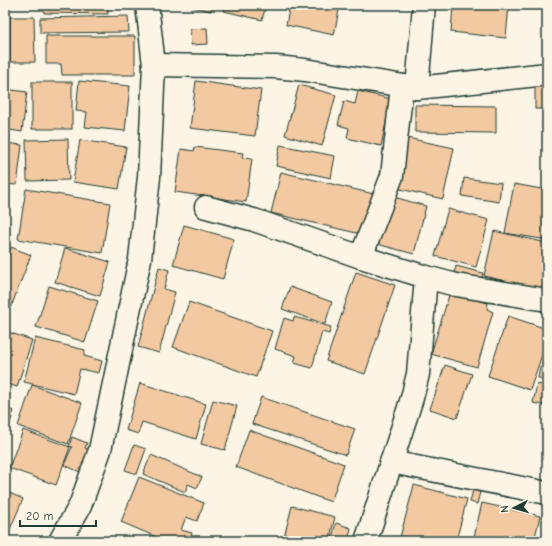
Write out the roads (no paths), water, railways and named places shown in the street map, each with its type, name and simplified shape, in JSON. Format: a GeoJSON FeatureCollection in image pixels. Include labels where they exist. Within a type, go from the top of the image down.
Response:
{"type":"FeatureCollection","features":[{"type":"Feature","properties":{"kind":"street"},"geometry":{"type":"LineString","coordinates":[[60,541],[80,506],[100,450],[140,259],[149,177],[154,66],[147,5]]}},
{"type":"Feature","properties":{"kind":"street"},"geometry":{"type":"LineString","coordinates":[[361,257],[392,176],[410,87],[424,5]]}},
{"type":"Feature","properties":{"kind":"street"},"geometry":{"type":"LineString","coordinates":[[154,66],[276,67],[305,70],[410,87],[547,74]]}},
{"type":"Feature","properties":{"kind":"street"},"geometry":{"type":"LineString","coordinates":[[206,207],[254,220],[426,278],[456,285],[547,300]]}},
{"type":"Feature","properties":{"kind":"street"},"geometry":{"type":"LineString","coordinates":[[366,541],[412,398],[418,374],[426,278]]}},
{"type":"Feature","properties":{"kind":"street"},"geometry":{"type":"LineString","coordinates":[[391,462],[547,493]]}}]}
